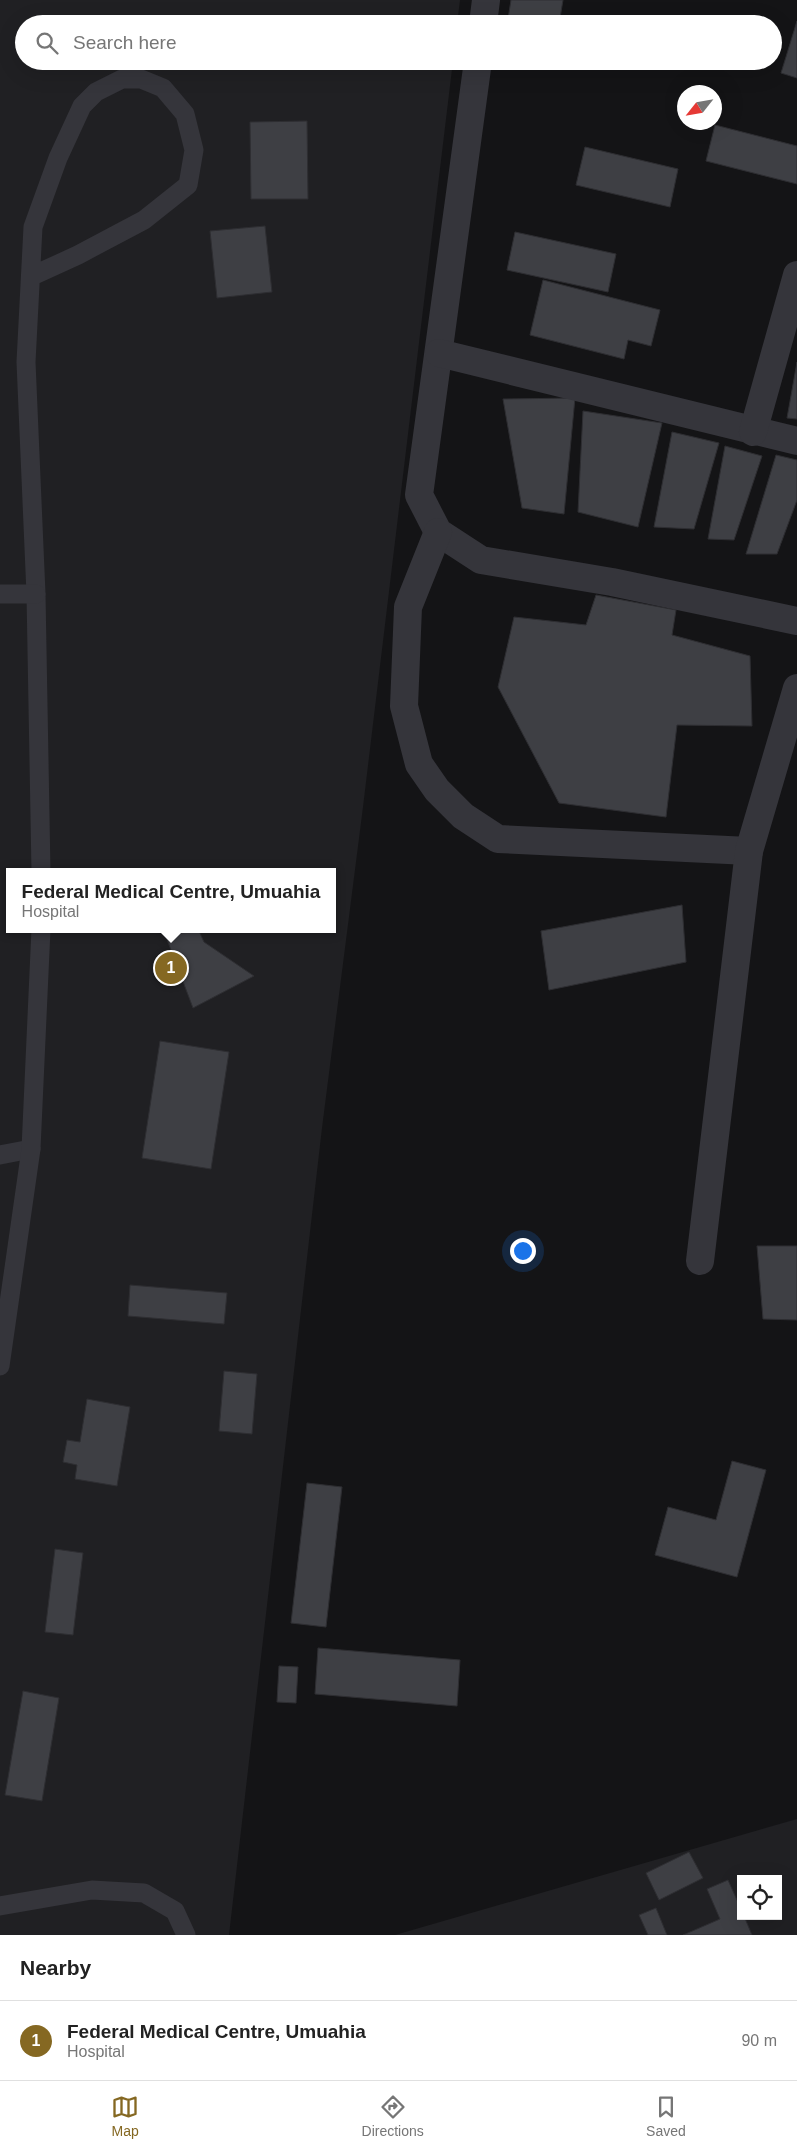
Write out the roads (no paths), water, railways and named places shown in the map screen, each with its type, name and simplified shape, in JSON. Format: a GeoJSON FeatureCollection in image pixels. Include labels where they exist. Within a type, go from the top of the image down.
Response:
{"type":"FeatureCollection","features":[{"type":"Feature","properties":{"kind":"street"},"geometry":{"type":"LineString","coordinates":[[484,15],[486,0]]}},
{"type":"Feature","properties":{"kind":"street"},"geometry":{"type":"LineString","coordinates":[[477,70],[420,495],[438,532],[481,560],[612,582],[797,621]]}},
{"type":"Feature","properties":{"kind":"street"},"geometry":{"type":"LineString","coordinates":[[753,432],[797,274]]}},
{"type":"Feature","properties":{"kind":"street"},"geometry":{"type":"LineString","coordinates":[[439,352],[753,432],[797,441]]}},
{"type":"Feature","properties":{"kind":"street"},"geometry":{"type":"LineString","coordinates":[[438,532],[408,607],[404,706],[419,764],[437,790],[463,816],[498,839],[749,851]]}},
{"type":"Feature","properties":{"kind":"street"},"geometry":{"type":"LineString","coordinates":[[700,1260],[749,851],[797,688]]}},
{"type":"Feature","properties":{"kind":"lane"},"geometry":{"type":"LineString","coordinates":[[32,276],[78,255],[144,220],[188,184],[194,150],[185,114],[163,88],[141,79],[122,79],[96,92],[82,106],[58,158],[33,227],[32,276],[26,362],[36,594],[41,868]]}},
{"type":"Feature","properties":{"kind":"lane"},"geometry":{"type":"LineString","coordinates":[[0,594],[36,594]]}},
{"type":"Feature","properties":{"kind":"lane"},"geometry":{"type":"LineString","coordinates":[[0,1366],[32,1149],[42,933]]}},
{"type":"Feature","properties":{"kind":"lane"},"geometry":{"type":"LineString","coordinates":[[0,1155],[32,1149]]}},
{"type":"Feature","properties":{"kind":"lane"},"geometry":{"type":"LineString","coordinates":[[0,1906],[92,1890],[144,1893],[175,1911],[186,1935]]}},
{"type":"Feature","properties":{"kind":"place","name":"Federal Medical Centre, Umuahia"},"geometry":{"type":"Point","coordinates":[171,968]}}]}
